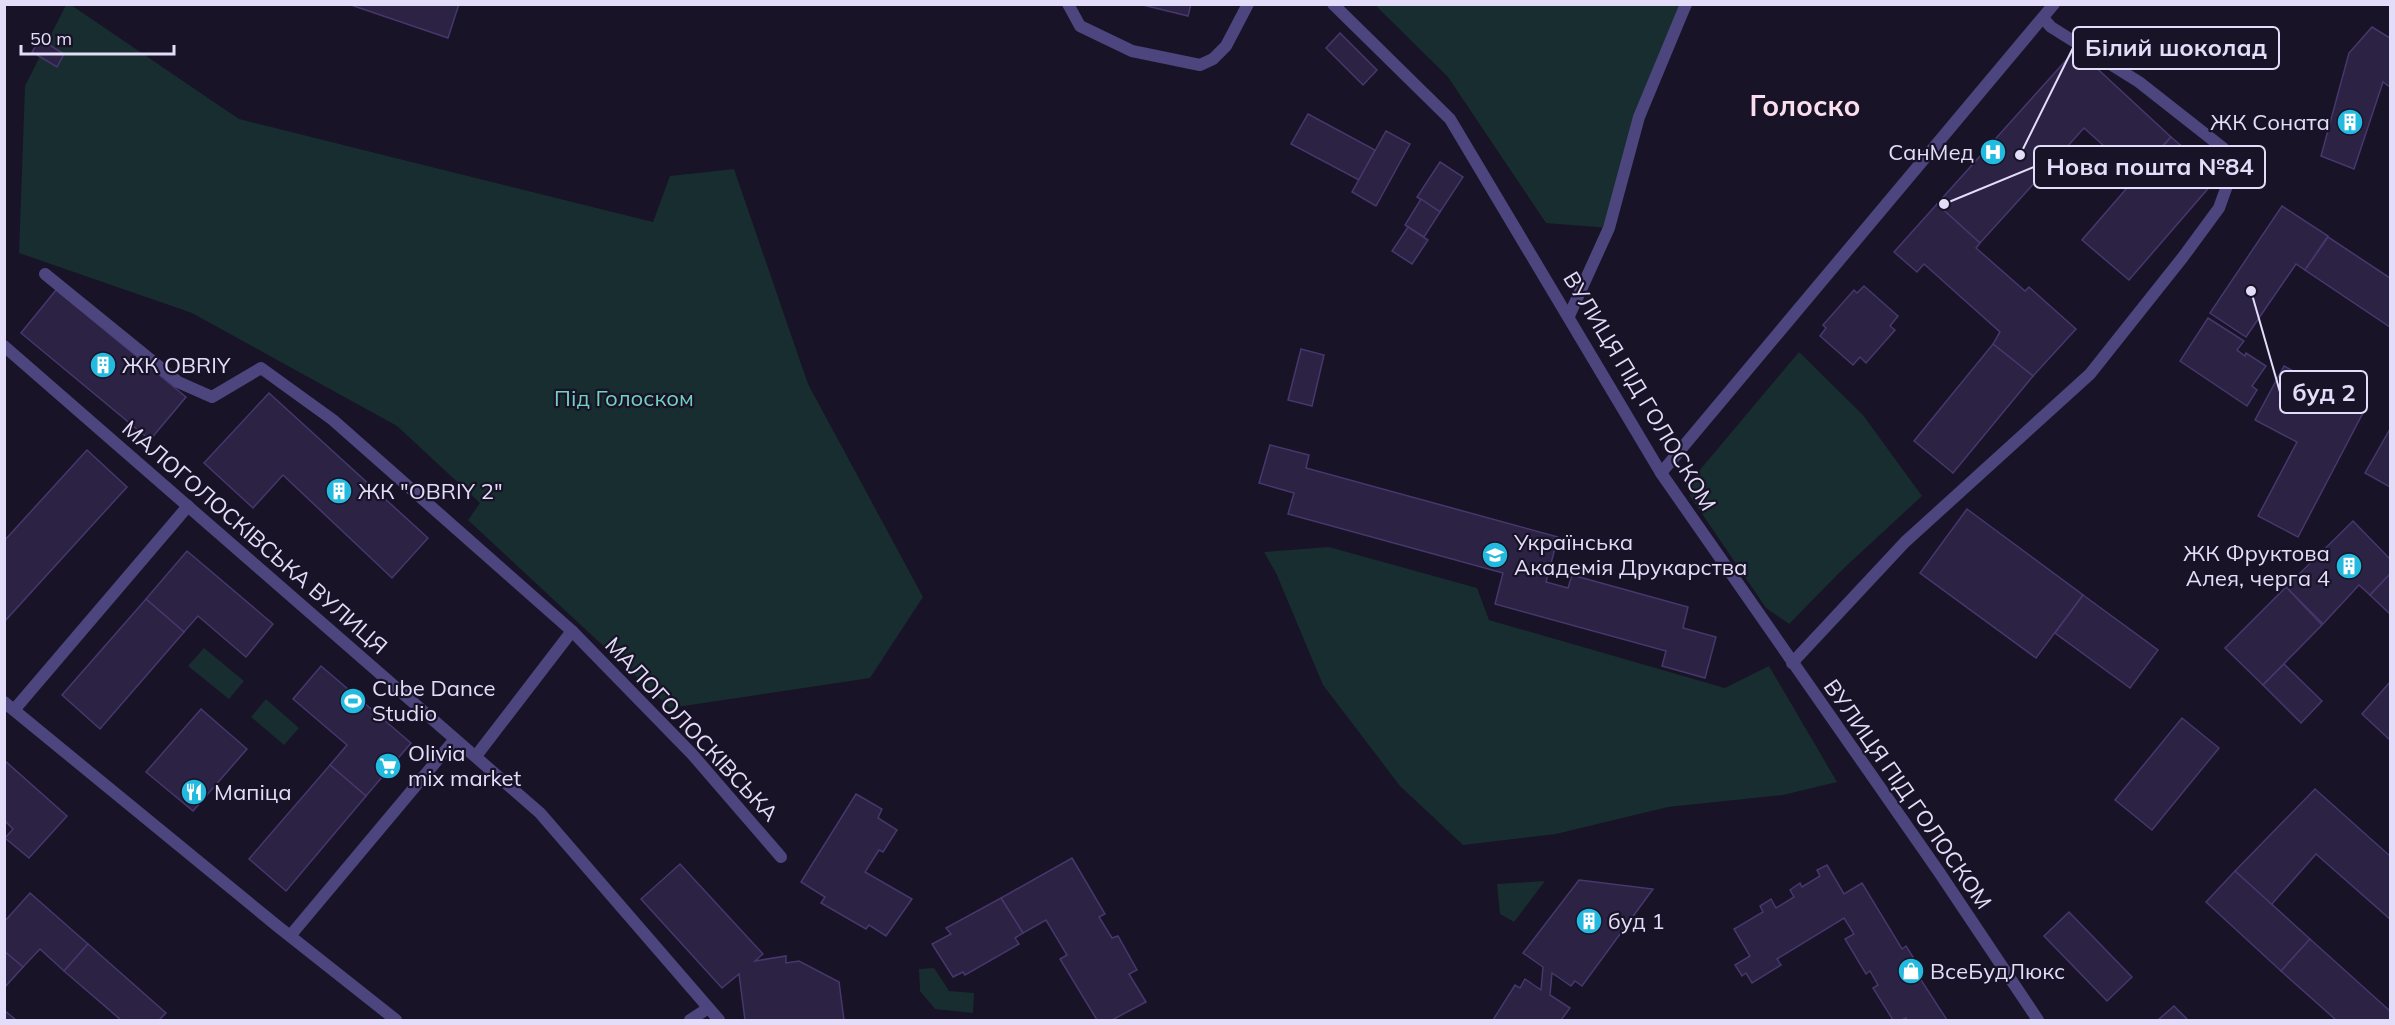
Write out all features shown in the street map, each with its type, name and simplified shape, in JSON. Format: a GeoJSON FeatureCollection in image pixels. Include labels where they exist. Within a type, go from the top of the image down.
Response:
{"type":"FeatureCollection","features":[{"type":"Feature","properties":{"kind":"street"},"geometry":{"type":"LineString","coordinates":[[1068,4],[1080,26],[1132,51],[1200,64],[1213,59],[1226,46],[1248,4]]}},
{"type":"Feature","properties":{"kind":"street","name":"ВУЛИЦЯ ПІД ГОЛОСКОМ"},"geometry":{"type":"LineString","coordinates":[[1334,4],[1450,119],[1661,473],[1939,873],[2038,1020]]}},
{"type":"Feature","properties":{"kind":"street"},"geometry":{"type":"LineString","coordinates":[[1569,316],[1609,228],[1639,117],[1686,4]]}},
{"type":"Feature","properties":{"kind":"street"},"geometry":{"type":"LineString","coordinates":[[1661,473],[2054,4]]}},
{"type":"Feature","properties":{"kind":"street"},"geometry":{"type":"LineString","coordinates":[[1792,663],[1905,542],[2090,374],[2219,208],[2232,172],[2223,148],[2139,82],[2051,27],[2043,18]]}},
{"type":"Feature","properties":{"kind":"street","name":"МАЛОГОЛОСКІВСЬКА"},"geometry":{"type":"LineString","coordinates":[[45,274],[178,382],[212,397],[261,368],[333,420],[572,631],[692,754],[782,858]]}},
{"type":"Feature","properties":{"kind":"street","name":"МАЛОГОЛОСКІВСЬКА ВУЛИЦЯ"},"geometry":{"type":"LineString","coordinates":[[4,346],[540,813],[707,1009],[719,1020]]}},
{"type":"Feature","properties":{"kind":"street"},"geometry":{"type":"LineString","coordinates":[[188,506],[9,706],[396,1020]]}},
{"type":"Feature","properties":{"kind":"street"},"geometry":{"type":"LineString","coordinates":[[476,756],[572,631]]}},
{"type":"Feature","properties":{"kind":"street"},"geometry":{"type":"LineString","coordinates":[[290,936],[455,739]]}},
{"type":"Feature","properties":{"kind":"street"},"geometry":{"type":"LineString","coordinates":[[690,1020],[707,1009]]}},
{"type":"Feature","properties":{"kind":"green space","name":"Під Голоском"},"geometry":{"type":"Polygon","coordinates":[[[66,5],[71,5],[239,119],[653,222],[670,176],[734,169],[808,384],[923,597],[870,678],[670,708],[468,520],[480,503],[397,426],[192,313],[19,253],[25,86],[66,5]]]}},
{"type":"Feature","properties":{"kind":"green space"},"geometry":{"type":"Polygon","coordinates":[[[1375,5],[1693,5],[1639,109],[1609,228],[1546,223],[1448,77],[1375,5]]]}},
{"type":"Feature","properties":{"kind":"green space"},"geometry":{"type":"Polygon","coordinates":[[[1799,352],[1863,415],[1922,496],[1844,568],[1789,624],[1766,608],[1690,496],[1694,477],[1799,352]]]}},
{"type":"Feature","properties":{"kind":"green space"},"geometry":{"type":"Polygon","coordinates":[[[1329,547],[1477,588],[1489,620],[1725,688],[1769,666],[1837,782],[1783,795],[1668,807],[1556,834],[1463,845],[1400,786],[1323,685],[1276,573],[1264,552],[1329,547]]]}},
{"type":"Feature","properties":{"kind":"green space"},"geometry":{"type":"Polygon","coordinates":[[[204,648],[244,681],[229,699],[188,666],[204,648]]]}},
{"type":"Feature","properties":{"kind":"green space"},"geometry":{"type":"Polygon","coordinates":[[[266,699],[299,728],[284,745],[251,717],[266,699]]]}},
{"type":"Feature","properties":{"kind":"green space"},"geometry":{"type":"Polygon","coordinates":[[[1545,881],[1514,922],[1500,914],[1497,884],[1545,881]]]}},
{"type":"Feature","properties":{"kind":"green space"},"geometry":{"type":"Polygon","coordinates":[[[934,968],[949,991],[974,993],[973,1013],[935,1009],[920,991],[919,969],[934,968]]]}},
{"type":"Feature","properties":{"kind":"building"},"geometry":{"type":"Polygon","coordinates":[[[348,4],[459,4],[448,38],[348,4]]]}},
{"type":"Feature","properties":{"kind":"building"},"geometry":{"type":"Polygon","coordinates":[[[1139,4],[1191,4],[1188,16],[1139,4]]]}},
{"type":"Feature","properties":{"kind":"building","name":"ЖК Соната"},"geometry":{"type":"Polygon","coordinates":[[[2372,27],[2390,38],[2390,87],[2383,82],[2354,169],[2321,156],[2349,53],[2372,27]]]}},
{"type":"Feature","properties":{"kind":"building"},"geometry":{"type":"Polygon","coordinates":[[[1340,33],[1377,70],[1363,85],[1326,48],[1340,33]]]}},
{"type":"Feature","properties":{"kind":"building"},"geometry":{"type":"Polygon","coordinates":[[[40,39],[64,54],[57,67],[32,52],[40,39]]]}},
{"type":"Feature","properties":{"kind":"building"},"geometry":{"type":"Polygon","coordinates":[[[2076,49],[2171,137],[2135,174],[2084,128],[1980,243],[1937,204],[2076,49]]]}},
{"type":"Feature","properties":{"kind":"building"},"geometry":{"type":"Polygon","coordinates":[[[1308,114],[1375,150],[1359,180],[1291,144],[1308,114]]]}},
{"type":"Feature","properties":{"kind":"building"},"geometry":{"type":"Polygon","coordinates":[[[1386,131],[1410,144],[1376,206],[1352,192],[1386,131]]]}},
{"type":"Feature","properties":{"kind":"building"},"geometry":{"type":"Polygon","coordinates":[[[2171,137],[2218,177],[2129,280],[2082,240],[2171,137]]]}},
{"type":"Feature","properties":{"kind":"building"},"geometry":{"type":"Polygon","coordinates":[[[1440,162],[1463,177],[1440,212],[1417,197],[1440,162]]]}},
{"type":"Feature","properties":{"kind":"building"},"geometry":{"type":"Polygon","coordinates":[[[1421,199],[1440,212],[1424,237],[1405,225],[1421,199]]]}},
{"type":"Feature","properties":{"kind":"building"},"geometry":{"type":"Polygon","coordinates":[[[1937,204],[1980,243],[1976,248],[2025,291],[2029,287],[2076,329],[2033,376],[1993,344],[2000,332],[1924,264],[1917,272],[1894,252],[1937,204]]]}},
{"type":"Feature","properties":{"kind":"building"},"geometry":{"type":"Polygon","coordinates":[[[2282,206],[2328,236],[2305,270],[2296,264],[2246,337],[2210,313],[2282,206]]]}},
{"type":"Feature","properties":{"kind":"building"},"geometry":{"type":"Polygon","coordinates":[[[1408,227],[1428,240],[1412,264],[1392,251],[1408,227]]]}},
{"type":"Feature","properties":{"kind":"building"},"geometry":{"type":"Polygon","coordinates":[[[2328,237],[2390,278],[2390,327],[2305,270],[2328,237]]]}},
{"type":"Feature","properties":{"kind":"building"},"geometry":{"type":"Polygon","coordinates":[[[1864,286],[1898,316],[1890,326],[1895,330],[1866,363],[1860,357],[1853,365],[1820,336],[1826,328],[1823,325],[1854,290],[1857,293],[1864,286]]]}},
{"type":"Feature","properties":{"kind":"building","name":"ЖК OBRIY"},"geometry":{"type":"Polygon","coordinates":[[[56,290],[186,397],[150,440],[21,333],[56,290]]]}},
{"type":"Feature","properties":{"kind":"building"},"geometry":{"type":"Polygon","coordinates":[[[2208,318],[2244,341],[2237,350],[2266,366],[2252,386],[2257,390],[2247,406],[2180,361],[2208,318]]]}},
{"type":"Feature","properties":{"kind":"building"},"geometry":{"type":"Polygon","coordinates":[[[1993,344],[2033,376],[1953,473],[1914,441],[1993,344]]]}},
{"type":"Feature","properties":{"kind":"building"},"geometry":{"type":"Polygon","coordinates":[[[1301,349],[1324,355],[1312,406],[1288,400],[1301,349]]]}},
{"type":"Feature","properties":{"kind":"building"},"geometry":{"type":"Polygon","coordinates":[[[2284,366],[2365,409],[2298,537],[2258,516],[2297,442],[2255,420],[2284,366]]]}},
{"type":"Feature","properties":{"kind":"building","name":"ЖК \"OBRIY 2\""},"geometry":{"type":"Polygon","coordinates":[[[269,393],[428,538],[392,578],[283,475],[253,508],[204,463],[269,393]]]}},
{"type":"Feature","properties":{"kind":"building"},"geometry":{"type":"Polygon","coordinates":[[[2390,429],[2390,487],[2365,473],[2390,429]]]}},
{"type":"Feature","properties":{"kind":"building","name":"Українська Академія Друкарства"},"geometry":{"type":"Polygon","coordinates":[[[1270,445],[1309,455],[1306,468],[1558,537],[1546,582],[1568,588],[1572,575],[1688,607],[1683,628],[1716,637],[1705,678],[1662,666],[1666,651],[1495,604],[1503,573],[1288,514],[1294,493],[1259,483],[1270,445]]]}},
{"type":"Feature","properties":{"kind":"building"},"geometry":{"type":"Polygon","coordinates":[[[87,450],[127,487],[4,622],[4,541],[87,450]]]}},
{"type":"Feature","properties":{"kind":"building"},"geometry":{"type":"Polygon","coordinates":[[[1967,509],[2083,595],[2036,658],[1920,573],[1967,509]]]}},
{"type":"Feature","properties":{"kind":"building","name":"ЖК Фруктова Алея, черга 4"},"geometry":{"type":"Polygon","coordinates":[[[2353,521],[2390,559],[2390,574],[2370,595],[2359,585],[2323,624],[2286,587],[2353,521]]]}},
{"type":"Feature","properties":{"kind":"building"},"geometry":{"type":"Polygon","coordinates":[[[187,551],[273,624],[246,657],[198,616],[184,632],[146,599],[187,551]]]}},
{"type":"Feature","properties":{"kind":"building","name":"ЖК Фруктова Алея, черга 4"},"geometry":{"type":"Polygon","coordinates":[[[2390,574],[2390,614],[2370,595],[2390,574]]]}},
{"type":"Feature","properties":{"kind":"building","name":"ЖК Фруктова Алея, черга 4"},"geometry":{"type":"Polygon","coordinates":[[[2286,587],[2322,625],[2263,685],[2225,648],[2286,587]]]}},
{"type":"Feature","properties":{"kind":"building"},"geometry":{"type":"Polygon","coordinates":[[[2083,595],[2158,650],[2130,688],[2055,633],[2083,595]]]}},
{"type":"Feature","properties":{"kind":"building"},"geometry":{"type":"Polygon","coordinates":[[[146,599],[184,632],[100,729],[62,695],[146,599]]]}},
{"type":"Feature","properties":{"kind":"building"},"geometry":{"type":"Polygon","coordinates":[[[2284,664],[2322,701],[2301,723],[2263,685],[2284,664]]]}},
{"type":"Feature","properties":{"kind":"building"},"geometry":{"type":"Polygon","coordinates":[[[321,666],[411,743],[366,796],[330,765],[347,745],[293,699],[321,666]]]}},
{"type":"Feature","properties":{"kind":"building"},"geometry":{"type":"Polygon","coordinates":[[[2390,682],[2390,740],[2362,714],[2390,682]]]}},
{"type":"Feature","properties":{"kind":"building"},"geometry":{"type":"Polygon","coordinates":[[[201,709],[247,749],[193,811],[146,772],[201,709]]]}},
{"type":"Feature","properties":{"kind":"building"},"geometry":{"type":"Polygon","coordinates":[[[2182,718],[2219,748],[2152,830],[2115,800],[2182,718]]]}},
{"type":"Feature","properties":{"kind":"building"},"geometry":{"type":"Polygon","coordinates":[[[4,760],[67,816],[29,858],[5,838],[13,829],[4,820],[4,760]]]}},
{"type":"Feature","properties":{"kind":"building"},"geometry":{"type":"Polygon","coordinates":[[[330,765],[366,796],[286,891],[249,859],[330,765]]]}},
{"type":"Feature","properties":{"kind":"building"},"geometry":{"type":"Polygon","coordinates":[[[2315,789],[2390,856],[2390,919],[2316,854],[2271,905],[2235,871],[2315,789]]]}},
{"type":"Feature","properties":{"kind":"building"},"geometry":{"type":"Polygon","coordinates":[[[856,794],[882,809],[878,818],[897,830],[883,852],[879,850],[865,872],[912,899],[886,936],[869,925],[866,929],[821,903],[825,897],[801,882],[856,794]]]}},
{"type":"Feature","properties":{"kind":"building"},"geometry":{"type":"Polygon","coordinates":[[[1072,858],[1105,914],[1099,917],[1112,938],[1118,936],[1137,970],[1129,974],[1146,1002],[1112,1020],[1097,1020],[1060,959],[1067,955],[1046,920],[1023,933],[1001,898],[1072,858]]]}},
{"type":"Feature","properties":{"kind":"building"},"geometry":{"type":"Polygon","coordinates":[[[680,864],[763,954],[755,961],[786,956],[786,963],[799,961],[839,982],[844,1020],[745,1020],[739,974],[722,988],[641,899],[680,864]]]}},
{"type":"Feature","properties":{"kind":"building"},"geometry":{"type":"Polygon","coordinates":[[[1827,865],[1844,894],[1862,883],[1902,949],[1906,946],[1913,957],[1910,963],[1947,1020],[1907,1020],[1906,1018],[1893,1020],[1873,988],[1878,985],[1870,971],[1866,974],[1845,939],[1854,934],[1844,918],[1777,959],[1781,965],[1752,983],[1746,973],[1742,976],[1735,965],[1750,956],[1734,929],[1763,912],[1760,906],[1771,899],[1776,908],[1794,897],[1790,890],[1800,883],[1802,887],[1820,876],[1817,870],[1827,865]]]}},
{"type":"Feature","properties":{"kind":"building"},"geometry":{"type":"Polygon","coordinates":[[[2235,871],[2310,939],[2281,971],[2206,902],[2235,871]]]}},
{"type":"Feature","properties":{"kind":"building","name":"буд 1"},"geometry":{"type":"Polygon","coordinates":[[[1579,880],[1653,889],[1582,986],[1575,981],[1571,986],[1552,973],[1550,995],[1570,1008],[1561,1020],[1493,1020],[1515,985],[1520,988],[1525,979],[1541,990],[1543,967],[1523,953],[1579,880]]]}},
{"type":"Feature","properties":{"kind":"building"},"geometry":{"type":"Polygon","coordinates":[[[30,893],[88,944],[64,971],[40,949],[23,967],[4,951],[4,922],[30,893]]]}},
{"type":"Feature","properties":{"kind":"building"},"geometry":{"type":"Polygon","coordinates":[[[1001,898],[1023,933],[1015,938],[1019,944],[965,975],[963,972],[953,977],[932,944],[951,934],[946,928],[1001,898]]]}},
{"type":"Feature","properties":{"kind":"building"},"geometry":{"type":"Polygon","coordinates":[[[2069,912],[2132,977],[2107,1001],[2044,936],[2069,912]]]}},
{"type":"Feature","properties":{"kind":"building"},"geometry":{"type":"Polygon","coordinates":[[[2310,939],[2390,1011],[2390,1020],[2336,1020],[2281,971],[2310,939]]]}},
{"type":"Feature","properties":{"kind":"building"},"geometry":{"type":"Polygon","coordinates":[[[88,944],[166,1013],[159,1020],[121,1020],[64,971],[88,944]]]}},
{"type":"Feature","properties":{"kind":"building"},"geometry":{"type":"Polygon","coordinates":[[[4,951],[23,967],[4,988],[4,951]]]}},
{"type":"Feature","properties":{"kind":"building"},"geometry":{"type":"Polygon","coordinates":[[[2174,1006],[2188,1020],[2158,1020],[2174,1006]]]}},
{"type":"Feature","properties":{"kind":"building"},"geometry":{"type":"Polygon","coordinates":[[[4,1010],[16,1020],[4,1020],[4,1010]]]}},
{"type":"Feature","properties":{"kind":"place","name":"ЖК Соната"},"geometry":{"type":"Point","coordinates":[2350,122]}},
{"type":"Feature","properties":{"kind":"place","name":"СанМед"},"geometry":{"type":"Point","coordinates":[1993,152]}},
{"type":"Feature","properties":{"kind":"place","name":"Білий шоколад"},"geometry":{"type":"Point","coordinates":[2020,155]}},
{"type":"Feature","properties":{"kind":"place","name":"Нова пошта №84"},"geometry":{"type":"Point","coordinates":[1944,204]}},
{"type":"Feature","properties":{"kind":"place","name":"буд 2"},"geometry":{"type":"Point","coordinates":[2251,291]}},
{"type":"Feature","properties":{"kind":"place","name":"ЖК OBRIY"},"geometry":{"type":"Point","coordinates":[103,365]}},
{"type":"Feature","properties":{"kind":"place","name":"ЖК \"OBRIY 2\""},"geometry":{"type":"Point","coordinates":[339,491]}},
{"type":"Feature","properties":{"kind":"place","name":"Українська Академія Друкарства"},"geometry":{"type":"Point","coordinates":[1495,555]}},
{"type":"Feature","properties":{"kind":"place","name":"ЖК Фруктова Алея, черга 4"},"geometry":{"type":"Point","coordinates":[2349,566]}},
{"type":"Feature","properties":{"kind":"place","name":"Cube Dance Studio"},"geometry":{"type":"Point","coordinates":[353,701]}},
{"type":"Feature","properties":{"kind":"place","name":"Olivia mix market"},"geometry":{"type":"Point","coordinates":[388,766]}},
{"type":"Feature","properties":{"kind":"place","name":"Мапіца"},"geometry":{"type":"Point","coordinates":[194,792]}},
{"type":"Feature","properties":{"kind":"place","name":"буд 1"},"geometry":{"type":"Point","coordinates":[1589,921]}},
{"type":"Feature","properties":{"kind":"place","name":"ВсеБудЛюкс"},"geometry":{"type":"Point","coordinates":[1911,971]}},
{"type":"Feature","properties":{"kind":"district","name":"Голоско"},"geometry":{"type":"Point","coordinates":[1805,105]}}]}
